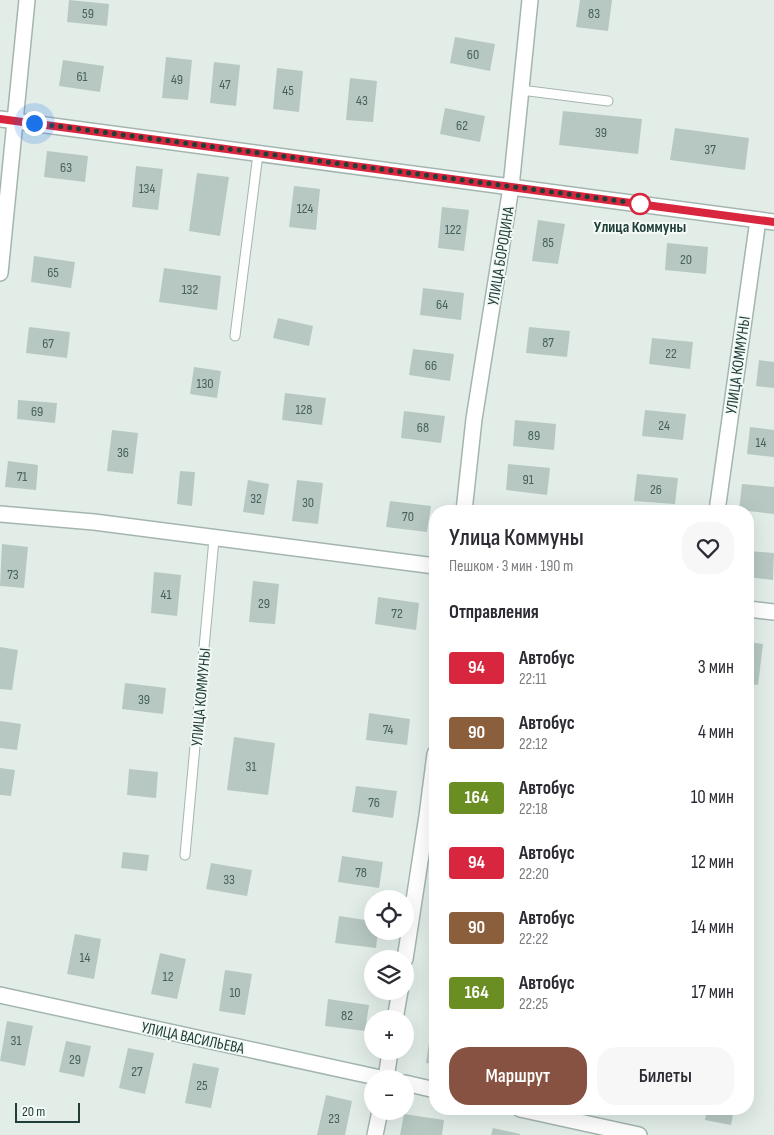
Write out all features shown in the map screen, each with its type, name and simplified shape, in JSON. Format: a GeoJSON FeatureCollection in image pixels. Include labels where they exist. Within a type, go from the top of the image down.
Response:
{"type":"FeatureCollection","features":[{"type":"Feature","properties":{"kind":"street"},"geometry":{"type":"LineString","coordinates":[[0,273],[27,0]]}},
{"type":"Feature","properties":{"kind":"street","name":"УЛИЦА БОРОДИНА"},"geometry":{"type":"LineString","coordinates":[[465,505],[474,419],[511,187],[530,0]]}},
{"type":"Feature","properties":{"kind":"street"},"geometry":{"type":"LineString","coordinates":[[0,119],[774,222]]}},
{"type":"Feature","properties":{"kind":"street","name":"УЛИЦА КОММУНЫ"},"geometry":{"type":"LineString","coordinates":[[718,505],[758,220]]}},
{"type":"Feature","properties":{"kind":"street"},"geometry":{"type":"LineString","coordinates":[[0,514],[94,522],[429,565]]}},
{"type":"Feature","properties":{"kind":"street"},"geometry":{"type":"LineString","coordinates":[[754,610],[774,612]]}},
{"type":"Feature","properties":{"kind":"street"},"geometry":{"type":"LineString","coordinates":[[406,950],[429,800]]}},
{"type":"Feature","properties":{"kind":"street","name":"УЛИЦА ВАСИЛЬЕВА"},"geometry":{"type":"LineString","coordinates":[[0,995],[364,1074]]}},
{"type":"Feature","properties":{"kind":"street"},"geometry":{"type":"LineString","coordinates":[[414,1085],[429,1089]]}},
{"type":"Feature","properties":{"kind":"street"},"geometry":{"type":"LineString","coordinates":[[547,1115],[638,1135]]}},
{"type":"Feature","properties":{"kind":"street"},"geometry":{"type":"LineString","coordinates":[[375,1135],[378,1120]]}},
{"type":"Feature","properties":{"kind":"lane"},"geometry":{"type":"LineString","coordinates":[[521,90],[608,101]]}},
{"type":"Feature","properties":{"kind":"lane"},"geometry":{"type":"LineString","coordinates":[[235,336],[258,154]]}},
{"type":"Feature","properties":{"kind":"lane","name":"УЛИЦА КОММУНЫ"},"geometry":{"type":"LineString","coordinates":[[185,855],[214,539]]}},
{"type":"Feature","properties":{"kind":"building"},"geometry":{"type":"Polygon","coordinates":[[[69,0],[109,4],[107,26],[67,22],[69,0]]]}},
{"type":"Feature","properties":{"kind":"building"},"geometry":{"type":"Polygon","coordinates":[[[580,0],[612,0],[608,31],[576,27],[580,0]]]}},
{"type":"Feature","properties":{"kind":"building"},"geometry":{"type":"Polygon","coordinates":[[[455,37],[495,44],[490,71],[450,63],[455,37]]]}},
{"type":"Feature","properties":{"kind":"building"},"geometry":{"type":"Polygon","coordinates":[[[166,57],[192,60],[188,100],[162,98],[166,57]]]}},
{"type":"Feature","properties":{"kind":"building"},"geometry":{"type":"Polygon","coordinates":[[[63,60],[104,66],[100,92],[59,86],[63,60]]]}},
{"type":"Feature","properties":{"kind":"building"},"geometry":{"type":"Polygon","coordinates":[[[214,62],[240,65],[236,106],[210,103],[214,62]]]}},
{"type":"Feature","properties":{"kind":"building"},"geometry":{"type":"Polygon","coordinates":[[[277,68],[303,71],[299,112],[273,109],[277,68]]]}},
{"type":"Feature","properties":{"kind":"building"},"geometry":{"type":"Polygon","coordinates":[[[350,78],[377,81],[373,122],[346,120],[350,78]]]}},
{"type":"Feature","properties":{"kind":"building"},"geometry":{"type":"Polygon","coordinates":[[[445,108],[485,116],[480,142],[440,134],[445,108]]]}},
{"type":"Feature","properties":{"kind":"building"},"geometry":{"type":"Polygon","coordinates":[[[563,111],[642,119],[638,154],[559,145],[563,111]]]}},
{"type":"Feature","properties":{"kind":"building"},"geometry":{"type":"Polygon","coordinates":[[[675,128],[749,138],[745,170],[670,160],[675,128]]]}},
{"type":"Feature","properties":{"kind":"building"},"geometry":{"type":"Polygon","coordinates":[[[47,151],[88,156],[85,182],[44,177],[47,151]]]}},
{"type":"Feature","properties":{"kind":"building"},"geometry":{"type":"Polygon","coordinates":[[[136,166],[163,169],[158,210],[132,207],[136,166]]]}},
{"type":"Feature","properties":{"kind":"building"},"geometry":{"type":"Polygon","coordinates":[[[197,173],[229,177],[220,236],[189,231],[197,173]]]}},
{"type":"Feature","properties":{"kind":"building"},"geometry":{"type":"Polygon","coordinates":[[[294,186],[320,189],[316,230],[289,227],[294,186]]]}},
{"type":"Feature","properties":{"kind":"building"},"geometry":{"type":"Polygon","coordinates":[[[442,207],[469,210],[464,251],[438,248],[442,207]]]}},
{"type":"Feature","properties":{"kind":"building"},"geometry":{"type":"Polygon","coordinates":[[[538,220],[565,224],[558,264],[532,261],[538,220]]]}},
{"type":"Feature","properties":{"kind":"building"},"geometry":{"type":"Polygon","coordinates":[[[667,243],[708,247],[706,274],[665,270],[667,243]]]}},
{"type":"Feature","properties":{"kind":"building"},"geometry":{"type":"Polygon","coordinates":[[[34,256],[75,262],[71,288],[31,282],[34,256]]]}},
{"type":"Feature","properties":{"kind":"building"},"geometry":{"type":"Polygon","coordinates":[[[164,268],[221,276],[217,310],[159,302],[164,268]]]}},
{"type":"Feature","properties":{"kind":"building"},"geometry":{"type":"Polygon","coordinates":[[[423,288],[464,293],[461,320],[420,315],[423,288]]]}},
{"type":"Feature","properties":{"kind":"building"},"geometry":{"type":"Polygon","coordinates":[[[278,318],[313,326],[309,346],[273,338],[278,318]]]}},
{"type":"Feature","properties":{"kind":"building"},"geometry":{"type":"Polygon","coordinates":[[[29,327],[70,332],[67,358],[26,353],[29,327]]]}},
{"type":"Feature","properties":{"kind":"building"},"geometry":{"type":"Polygon","coordinates":[[[529,327],[570,331],[567,357],[526,353],[529,327]]]}},
{"type":"Feature","properties":{"kind":"building"},"geometry":{"type":"Polygon","coordinates":[[[652,338],[693,342],[690,369],[649,364],[652,338]]]}},
{"type":"Feature","properties":{"kind":"building"},"geometry":{"type":"Polygon","coordinates":[[[413,349],[454,354],[450,381],[409,375],[413,349]]]}},
{"type":"Feature","properties":{"kind":"building"},"geometry":{"type":"Polygon","coordinates":[[[759,360],[774,362],[774,388],[756,386],[759,360]]]}},
{"type":"Feature","properties":{"kind":"building"},"geometry":{"type":"Polygon","coordinates":[[[194,367],[221,371],[217,398],[190,394],[194,367]]]}},
{"type":"Feature","properties":{"kind":"building"},"geometry":{"type":"Polygon","coordinates":[[[285,393],[326,398],[322,425],[282,420],[285,393]]]}},
{"type":"Feature","properties":{"kind":"building"},"geometry":{"type":"Polygon","coordinates":[[[18,400],[57,403],[55,423],[17,419],[18,400]]]}},
{"type":"Feature","properties":{"kind":"building"},"geometry":{"type":"Polygon","coordinates":[[[645,410],[686,414],[683,440],[642,436],[645,410]]]}},
{"type":"Feature","properties":{"kind":"building"},"geometry":{"type":"Polygon","coordinates":[[[404,411],[445,416],[441,443],[401,438],[404,411]]]}},
{"type":"Feature","properties":{"kind":"building"},"geometry":{"type":"Polygon","coordinates":[[[515,420],[556,424],[554,450],[513,446],[515,420]]]}},
{"type":"Feature","properties":{"kind":"building"},"geometry":{"type":"Polygon","coordinates":[[[750,427],[774,430],[774,457],[747,454],[750,427]]]}},
{"type":"Feature","properties":{"kind":"building"},"geometry":{"type":"Polygon","coordinates":[[[112,430],[138,433],[133,474],[107,471],[112,430]]]}},
{"type":"Feature","properties":{"kind":"building"},"geometry":{"type":"Polygon","coordinates":[[[8,461],[38,465],[36,490],[5,487],[8,461]]]}},
{"type":"Feature","properties":{"kind":"building"},"geometry":{"type":"Polygon","coordinates":[[[508,464],[550,468],[547,495],[506,490],[508,464]]]}},
{"type":"Feature","properties":{"kind":"building"},"geometry":{"type":"Polygon","coordinates":[[[180,471],[195,472],[192,506],[177,504],[180,471]]]}},
{"type":"Feature","properties":{"kind":"building"},"geometry":{"type":"Polygon","coordinates":[[[637,474],[678,478],[675,504],[634,501],[637,474]]]}},
{"type":"Feature","properties":{"kind":"building"},"geometry":{"type":"Polygon","coordinates":[[[248,480],[269,484],[264,515],[243,512],[248,480]]]}},
{"type":"Feature","properties":{"kind":"building"},"geometry":{"type":"Polygon","coordinates":[[[297,480],[323,483],[318,524],[292,521],[297,480]]]}},
{"type":"Feature","properties":{"kind":"building"},"geometry":{"type":"Polygon","coordinates":[[[742,484],[774,487],[774,514],[754,512],[754,505],[740,505],[742,484]]]}},
{"type":"Feature","properties":{"kind":"building"},"geometry":{"type":"Polygon","coordinates":[[[390,501],[429,506],[427,532],[386,527],[390,501]]]}},
{"type":"Feature","properties":{"kind":"building"},"geometry":{"type":"Polygon","coordinates":[[[2,544],[28,547],[24,588],[0,586],[2,544]]]}},
{"type":"Feature","properties":{"kind":"building"},"geometry":{"type":"Polygon","coordinates":[[[754,551],[774,553],[773,580],[754,578],[754,551]]]}},
{"type":"Feature","properties":{"kind":"building"},"geometry":{"type":"Polygon","coordinates":[[[154,572],[181,575],[177,616],[151,613],[154,572]]]}},
{"type":"Feature","properties":{"kind":"building"},"geometry":{"type":"Polygon","coordinates":[[[253,581],[279,584],[275,624],[249,622],[253,581]]]}},
{"type":"Feature","properties":{"kind":"building"},"geometry":{"type":"Polygon","coordinates":[[[378,597],[419,603],[416,630],[375,624],[378,597]]]}},
{"type":"Feature","properties":{"kind":"building"},"geometry":{"type":"Polygon","coordinates":[[[754,643],[763,644],[758,685],[754,685],[754,643]]]}},
{"type":"Feature","properties":{"kind":"building"},"geometry":{"type":"Polygon","coordinates":[[[0,647],[18,650],[12,690],[0,689],[0,647]]]}},
{"type":"Feature","properties":{"kind":"building"},"geometry":{"type":"Polygon","coordinates":[[[125,683],[166,688],[163,714],[122,709],[125,683]]]}},
{"type":"Feature","properties":{"kind":"building"},"geometry":{"type":"Polygon","coordinates":[[[369,713],[410,719],[407,745],[366,740],[369,713]]]}},
{"type":"Feature","properties":{"kind":"building"},"geometry":{"type":"Polygon","coordinates":[[[0,721],[21,724],[17,750],[0,748],[0,721]]]}},
{"type":"Feature","properties":{"kind":"building"},"geometry":{"type":"Polygon","coordinates":[[[234,737],[275,743],[268,795],[227,790],[234,737]]]}},
{"type":"Feature","properties":{"kind":"building"},"geometry":{"type":"Polygon","coordinates":[[[0,768],[15,770],[11,796],[0,795],[0,768]]]}},
{"type":"Feature","properties":{"kind":"building"},"geometry":{"type":"Polygon","coordinates":[[[129,769],[158,772],[156,798],[127,795],[129,769]]]}},
{"type":"Feature","properties":{"kind":"building"},"geometry":{"type":"Polygon","coordinates":[[[356,786],[397,791],[393,818],[352,812],[356,786]]]}},
{"type":"Feature","properties":{"kind":"building"},"geometry":{"type":"Polygon","coordinates":[[[123,852],[149,855],[147,871],[121,868],[123,852]]]}},
{"type":"Feature","properties":{"kind":"building"},"geometry":{"type":"Polygon","coordinates":[[[342,856],[383,862],[379,888],[338,882],[342,856]]]}},
{"type":"Feature","properties":{"kind":"building"},"geometry":{"type":"Polygon","coordinates":[[[211,863],[252,870],[247,896],[206,889],[211,863]]]}},
{"type":"Feature","properties":{"kind":"building"},"geometry":{"type":"Polygon","coordinates":[[[339,916],[364,920],[364,940],[377,940],[376,948],[335,943],[339,916]]]}},
{"type":"Feature","properties":{"kind":"building"},"geometry":{"type":"Polygon","coordinates":[[[75,934],[101,939],[94,979],[67,974],[75,934]]]}},
{"type":"Feature","properties":{"kind":"building"},"geometry":{"type":"Polygon","coordinates":[[[160,953],[186,959],[177,999],[151,994],[160,953]]]}},
{"type":"Feature","properties":{"kind":"building"},"geometry":{"type":"Polygon","coordinates":[[[225,970],[252,974],[245,1015],[219,1011],[225,970]]]}},
{"type":"Feature","properties":{"kind":"building"},"geometry":{"type":"Polygon","coordinates":[[[328,999],[369,1005],[368,1010],[364,1010],[364,1031],[325,1026],[328,999]]]}},
{"type":"Feature","properties":{"kind":"building"},"geometry":{"type":"Polygon","coordinates":[[[7,1021],[33,1026],[25,1066],[0,1061],[7,1021]]]}},
{"type":"Feature","properties":{"kind":"building"},"geometry":{"type":"Polygon","coordinates":[[[66,1041],[91,1046],[84,1077],[59,1072],[66,1041]]]}},
{"type":"Feature","properties":{"kind":"building"},"geometry":{"type":"Polygon","coordinates":[[[429,1043],[429,1063],[426,1063],[429,1043]]]}},
{"type":"Feature","properties":{"kind":"building"},"geometry":{"type":"Polygon","coordinates":[[[128,1048],[154,1053],[145,1094],[119,1088],[128,1048]]]}},
{"type":"Feature","properties":{"kind":"building"},"geometry":{"type":"Polygon","coordinates":[[[193,1063],[219,1068],[211,1108],[185,1103],[193,1063]]]}},
{"type":"Feature","properties":{"kind":"building"},"geometry":{"type":"Polygon","coordinates":[[[326,1095],[352,1101],[345,1135],[317,1135],[326,1095]]]}},
{"type":"Feature","properties":{"kind":"building"},"geometry":{"type":"Polygon","coordinates":[[[706,1115],[733,1115],[731,1125],[705,1120],[706,1115]]]}},
{"type":"Feature","properties":{"kind":"building"},"geometry":{"type":"Polygon","coordinates":[[[414,1116],[444,1120],[442,1135],[400,1135],[403,1120],[414,1120],[414,1116]]]}},
{"type":"Feature","properties":{"kind":"building"},"geometry":{"type":"Polygon","coordinates":[[[493,1128],[520,1134],[520,1135],[491,1135],[493,1128]]]}},
{"type":"Feature","properties":{"kind":"bus line","name":"94"},"geometry":{"type":"LineString","coordinates":[[0,119],[774,222]]}},
{"type":"Feature","properties":{"kind":"place","name":"Улица Коммуны"},"geometry":{"type":"Point","coordinates":[640,204]}},
{"type":"Feature","properties":{"kind":"route"},"geometry":{"type":"LineString","coordinates":[[34,123],[642,204],[640,204]]}}]}
